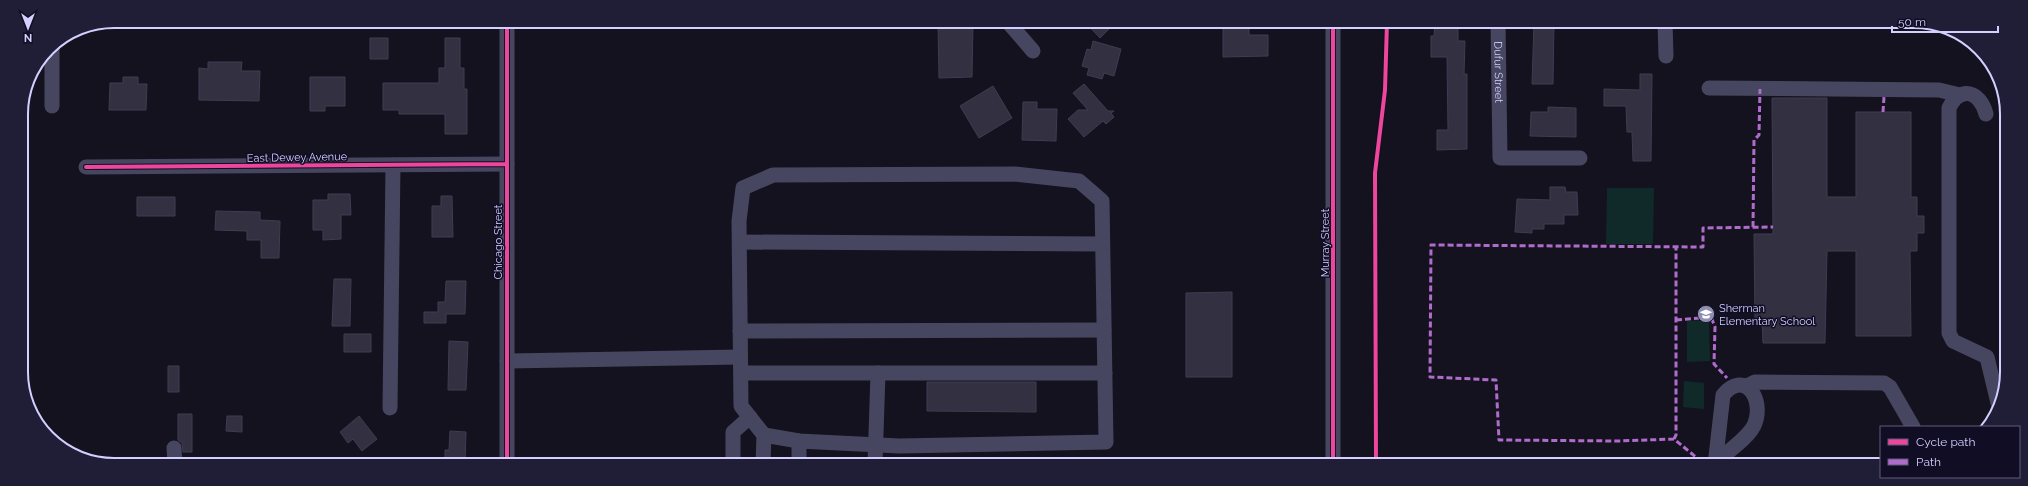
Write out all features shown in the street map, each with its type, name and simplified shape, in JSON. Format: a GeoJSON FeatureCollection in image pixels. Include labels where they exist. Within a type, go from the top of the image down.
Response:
{"type":"FeatureCollection","features":[{"type":"Feature","properties":{"kind":"street","name":"Chicago Street"},"geometry":{"type":"LineString","coordinates":[[506,28],[507,458]]}},
{"type":"Feature","properties":{"kind":"street"},"geometry":{"type":"LineString","coordinates":[[1013,28],[1033,51]]}},
{"type":"Feature","properties":{"kind":"street","name":"Murray Street"},"geometry":{"type":"LineString","coordinates":[[1333,28],[1333,458]]}},
{"type":"Feature","properties":{"kind":"street","name":"Dufur Street"},"geometry":{"type":"LineString","coordinates":[[1498,28],[1500,158],[1580,158]]}},
{"type":"Feature","properties":{"kind":"street"},"geometry":{"type":"LineString","coordinates":[[1666,28],[1666,56]]}},
{"type":"Feature","properties":{"kind":"street"},"geometry":{"type":"LineString","coordinates":[[52,54],[52,106]]}},
{"type":"Feature","properties":{"kind":"street"},"geometry":{"type":"LineString","coordinates":[[1709,88],[1939,90],[1960,95],[1968,94],[1978,97],[1983,103],[1986,114]]}},
{"type":"Feature","properties":{"kind":"street"},"geometry":{"type":"LineString","coordinates":[[1960,95],[1953,100],[1949,108],[1949,333],[1953,341],[1987,357],[1996,396]]}},
{"type":"Feature","properties":{"kind":"street","name":"East Dewey Avenue"},"geometry":{"type":"LineString","coordinates":[[86,168],[507,164]]}},
{"type":"Feature","properties":{"kind":"street"},"geometry":{"type":"LineString","coordinates":[[390,408],[393,165]]}},
{"type":"Feature","properties":{"kind":"street"},"geometry":{"type":"LineString","coordinates":[[763,458],[764,435],[741,406],[739,221],[743,188],[773,175],[1015,174],[1079,181],[1102,201],[1106,442],[875,444],[799,441],[764,435]]}},
{"type":"Feature","properties":{"kind":"street"},"geometry":{"type":"LineString","coordinates":[[740,242],[1102,244]]}},
{"type":"Feature","properties":{"kind":"street"},"geometry":{"type":"LineString","coordinates":[[740,331],[1104,330]]}},
{"type":"Feature","properties":{"kind":"street"},"geometry":{"type":"LineString","coordinates":[[507,361],[740,357]]}},
{"type":"Feature","properties":{"kind":"street"},"geometry":{"type":"LineString","coordinates":[[741,373],[1105,373]]}},
{"type":"Feature","properties":{"kind":"street"},"geometry":{"type":"LineString","coordinates":[[875,458],[878,373]]}},
{"type":"Feature","properties":{"kind":"street"},"geometry":{"type":"LineString","coordinates":[[1717,458],[1720,435],[1720,405],[1723,395],[1729,388],[1738,384],[1747,386],[1755,382],[1884,383],[1890,387],[1912,426]]}},
{"type":"Feature","properties":{"kind":"street"},"geometry":{"type":"LineString","coordinates":[[1722,458],[1749,433],[1755,424],[1757,404],[1754,395],[1747,386]]}},
{"type":"Feature","properties":{"kind":"street"},"geometry":{"type":"LineString","coordinates":[[733,458],[733,432],[750,417]]}},
{"type":"Feature","properties":{"kind":"street"},"geometry":{"type":"LineString","coordinates":[[799,441],[799,458]]}},
{"type":"Feature","properties":{"kind":"green space"},"geometry":{"type":"Polygon","coordinates":[[[1607,188],[1654,188],[1653,244],[1606,244],[1607,188]]]}},
{"type":"Feature","properties":{"kind":"green space"},"geometry":{"type":"Polygon","coordinates":[[[1709,320],[1710,361],[1687,362],[1687,321],[1709,320]]]}},
{"type":"Feature","properties":{"kind":"green space"},"geometry":{"type":"Polygon","coordinates":[[[1684,381],[1704,383],[1704,409],[1683,407],[1684,381]]]}},
{"type":"Feature","properties":{"kind":"building"},"geometry":{"type":"Polygon","coordinates":[[[938,28],[973,28],[972,77],[939,78],[938,28]]]}},
{"type":"Feature","properties":{"kind":"building"},"geometry":{"type":"Polygon","coordinates":[[[1091,28],[1110,28],[1100,38],[1091,28]]]}},
{"type":"Feature","properties":{"kind":"building"},"geometry":{"type":"Polygon","coordinates":[[[1223,28],[1249,28],[1249,35],[1268,35],[1268,56],[1223,57],[1223,28]]]}},
{"type":"Feature","properties":{"kind":"building"},"geometry":{"type":"Polygon","coordinates":[[[1435,28],[1458,28],[1458,41],[1465,41],[1464,74],[1467,74],[1467,149],[1437,150],[1437,130],[1448,130],[1447,57],[1431,57],[1431,36],[1434,36],[1435,28]]]}},
{"type":"Feature","properties":{"kind":"building"},"geometry":{"type":"Polygon","coordinates":[[[1534,28],[1554,28],[1553,84],[1532,84],[1534,28]]]}},
{"type":"Feature","properties":{"kind":"building"},"geometry":{"type":"Polygon","coordinates":[[[370,38],[388,38],[388,59],[370,59],[370,38]]]}},
{"type":"Feature","properties":{"kind":"building"},"geometry":{"type":"Polygon","coordinates":[[[445,38],[460,38],[460,68],[464,68],[464,89],[467,89],[467,134],[445,134],[445,114],[399,114],[399,110],[383,110],[383,83],[439,83],[439,68],[445,68],[445,38]]]}},
{"type":"Feature","properties":{"kind":"building"},"geometry":{"type":"Polygon","coordinates":[[[1093,41],[1121,49],[1114,76],[1104,73],[1102,79],[1087,75],[1089,68],[1082,66],[1087,49],[1091,50],[1093,41]]]}},
{"type":"Feature","properties":{"kind":"building"},"geometry":{"type":"Polygon","coordinates":[[[208,62],[242,62],[241,71],[260,71],[259,101],[199,100],[199,68],[208,69],[208,62]]]}},
{"type":"Feature","properties":{"kind":"building"},"geometry":{"type":"Polygon","coordinates":[[[1640,74],[1652,74],[1651,161],[1633,161],[1632,132],[1627,132],[1626,106],[1604,106],[1604,89],[1640,90],[1640,74]]]}},
{"type":"Feature","properties":{"kind":"building"},"geometry":{"type":"Polygon","coordinates":[[[123,77],[138,77],[138,84],[147,84],[146,110],[109,110],[110,83],[123,83],[123,77]]]}},
{"type":"Feature","properties":{"kind":"building"},"geometry":{"type":"Polygon","coordinates":[[[310,77],[345,77],[345,106],[325,106],[325,111],[310,111],[310,77]]]}},
{"type":"Feature","properties":{"kind":"building"},"geometry":{"type":"Polygon","coordinates":[[[1084,84],[1108,111],[1114,111],[1111,113],[1114,117],[1106,124],[1103,121],[1084,137],[1068,119],[1078,110],[1088,110],[1073,93],[1084,84]]]}},
{"type":"Feature","properties":{"kind":"building"},"geometry":{"type":"Polygon","coordinates":[[[993,86],[1012,118],[979,138],[960,106],[993,86]]]}},
{"type":"Feature","properties":{"kind":"building"},"geometry":{"type":"Polygon","coordinates":[[[1772,98],[1827,98],[1827,197],[1856,197],[1856,112],[1911,112],[1911,197],[1917,197],[1917,216],[1924,216],[1924,233],[1917,233],[1917,251],[1910,251],[1911,336],[1856,336],[1856,251],[1827,251],[1825,343],[1763,343],[1762,321],[1755,321],[1754,234],[1773,234],[1772,98]]]}},
{"type":"Feature","properties":{"kind":"building"},"geometry":{"type":"Polygon","coordinates":[[[1023,102],[1037,102],[1037,109],[1057,109],[1056,141],[1022,140],[1023,102]]]}},
{"type":"Feature","properties":{"kind":"building"},"geometry":{"type":"Polygon","coordinates":[[[1548,107],[1576,108],[1576,137],[1530,136],[1531,112],[1548,112],[1548,107]]]}},
{"type":"Feature","properties":{"kind":"building"},"geometry":{"type":"Polygon","coordinates":[[[1550,187],[1565,187],[1566,192],[1577,192],[1578,215],[1564,215],[1564,224],[1544,224],[1544,229],[1532,229],[1532,233],[1515,232],[1517,199],[1550,200],[1550,187]]]}},
{"type":"Feature","properties":{"kind":"building"},"geometry":{"type":"Polygon","coordinates":[[[328,194],[350,194],[351,215],[341,215],[341,239],[323,240],[323,230],[313,230],[313,200],[328,200],[328,194]]]}},
{"type":"Feature","properties":{"kind":"building"},"geometry":{"type":"Polygon","coordinates":[[[441,196],[452,196],[453,237],[432,237],[432,206],[441,206],[441,196]]]}},
{"type":"Feature","properties":{"kind":"building"},"geometry":{"type":"Polygon","coordinates":[[[137,197],[175,197],[175,216],[137,216],[137,197]]]}},
{"type":"Feature","properties":{"kind":"building"},"geometry":{"type":"Polygon","coordinates":[[[216,211],[260,212],[260,220],[280,221],[279,258],[261,258],[261,240],[247,240],[247,231],[215,230],[216,211]]]}},
{"type":"Feature","properties":{"kind":"building"},"geometry":{"type":"Polygon","coordinates":[[[334,279],[351,279],[350,326],[332,326],[334,279]]]}},
{"type":"Feature","properties":{"kind":"building"},"geometry":{"type":"Polygon","coordinates":[[[446,281],[466,281],[465,314],[446,314],[446,323],[424,323],[424,312],[438,312],[438,302],[445,302],[446,281]]]}},
{"type":"Feature","properties":{"kind":"building"},"geometry":{"type":"Polygon","coordinates":[[[1232,292],[1232,377],[1186,377],[1186,293],[1232,292]]]}},
{"type":"Feature","properties":{"kind":"building"},"geometry":{"type":"Polygon","coordinates":[[[344,334],[371,334],[371,352],[344,352],[344,334]]]}},
{"type":"Feature","properties":{"kind":"building"},"geometry":{"type":"Polygon","coordinates":[[[449,341],[468,342],[466,390],[448,390],[449,341]]]}},
{"type":"Feature","properties":{"kind":"building"},"geometry":{"type":"Polygon","coordinates":[[[168,366],[179,366],[179,392],[168,392],[168,366]]]}},
{"type":"Feature","properties":{"kind":"building"},"geometry":{"type":"Polygon","coordinates":[[[927,382],[1036,382],[1036,412],[927,411],[927,382]]]}},
{"type":"Feature","properties":{"kind":"building"},"geometry":{"type":"Polygon","coordinates":[[[178,414],[192,414],[192,452],[183,452],[182,443],[178,440],[178,414]]]}},
{"type":"Feature","properties":{"kind":"building"},"geometry":{"type":"Polygon","coordinates":[[[227,416],[242,416],[242,432],[226,431],[227,416]]]}},
{"type":"Feature","properties":{"kind":"building"},"geometry":{"type":"Polygon","coordinates":[[[359,416],[377,439],[362,451],[353,439],[348,443],[340,432],[359,416]]]}},
{"type":"Feature","properties":{"kind":"building"},"geometry":{"type":"Polygon","coordinates":[[[450,431],[466,432],[465,458],[445,458],[445,450],[449,450],[450,431]]]}},
{"type":"Feature","properties":{"kind":"marked path"},"geometry":{"type":"LineString","coordinates":[[1753,227],[1754,140],[1759,135],[1760,89]]}},
{"type":"Feature","properties":{"kind":"marked path"},"geometry":{"type":"LineString","coordinates":[[1883,112],[1884,97]]}},
{"type":"Feature","properties":{"kind":"marked path"},"geometry":{"type":"LineString","coordinates":[[1697,458],[1674,439],[1618,441],[1499,440],[1496,380],[1430,377],[1431,245],[1703,247],[1703,228],[1773,227]]}},
{"type":"Feature","properties":{"kind":"marked path"},"geometry":{"type":"LineString","coordinates":[[1674,439],[1676,435],[1676,246]]}},
{"type":"Feature","properties":{"kind":"marked path"},"geometry":{"type":"LineString","coordinates":[[1676,320],[1711,317],[1715,327],[1714,364],[1727,378]]}},
{"type":"Feature","properties":{"kind":"cycle path"},"geometry":{"type":"LineString","coordinates":[[507,28],[507,458]]}},
{"type":"Feature","properties":{"kind":"cycle path"},"geometry":{"type":"LineString","coordinates":[[1333,28],[1333,458]]}},
{"type":"Feature","properties":{"kind":"cycle path"},"geometry":{"type":"LineString","coordinates":[[1376,458],[1375,173],[1385,90],[1387,28]]}},
{"type":"Feature","properties":{"kind":"cycle path"},"geometry":{"type":"LineString","coordinates":[[86,167],[507,164]]}},
{"type":"Feature","properties":{"kind":"place","name":"Sherman Elementary School"},"geometry":{"type":"Point","coordinates":[1706,314]}}]}
